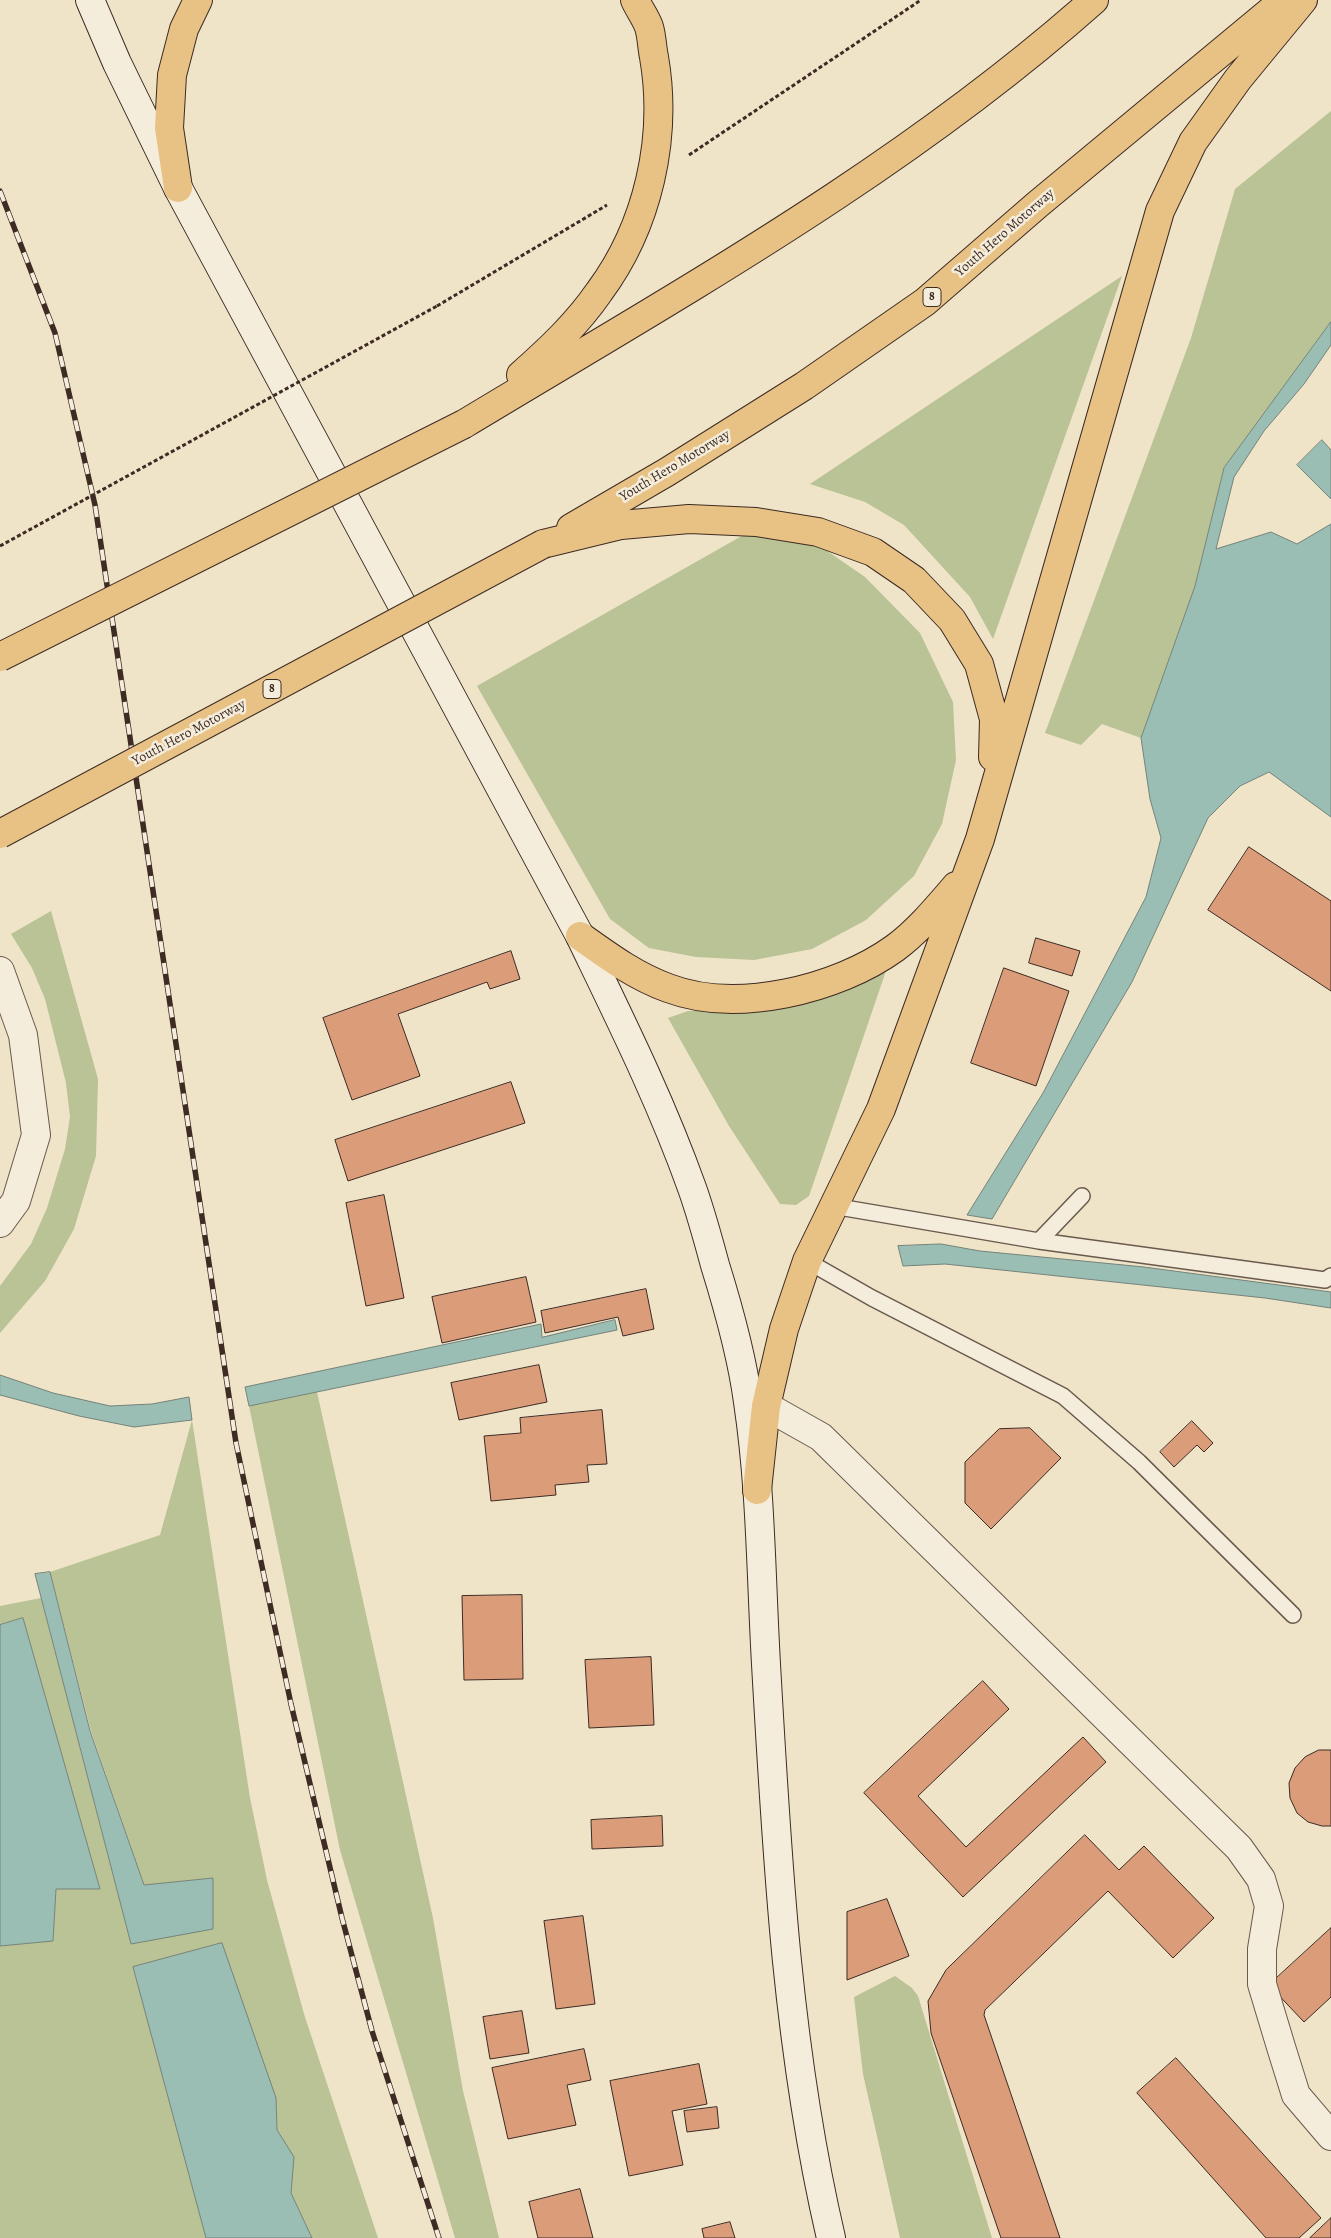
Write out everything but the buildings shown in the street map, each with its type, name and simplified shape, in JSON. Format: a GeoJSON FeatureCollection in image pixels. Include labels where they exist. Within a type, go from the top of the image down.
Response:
{"type":"FeatureCollection","features":[{"type":"Feature","properties":{"kind":"highway"},"geometry":{"type":"LineString","coordinates":[[178,188],[169,128],[172,75],[184,29],[198,0]]}},
{"type":"Feature","properties":{"kind":"highway"},"geometry":{"type":"LineString","coordinates":[[464,424],[561,339],[600,292],[635,230],[651,180],[658,126],[658,80],[649,27],[635,0]]}},
{"type":"Feature","properties":{"kind":"highway"},"geometry":{"type":"LineString","coordinates":[[0,657],[464,424],[727,267],[963,108],[1094,0]]}},
{"type":"Feature","properties":{"kind":"highway","name":"Youth Hero Motorway"},"geometry":{"type":"LineString","coordinates":[[0,834],[543,544],[667,472],[804,386],[925,302],[1038,204],[1284,0]]}},
{"type":"Feature","properties":{"kind":"highway"},"geometry":{"type":"LineString","coordinates":[[756,1490],[766,1406],[784,1329],[807,1261],[880,1109],[980,839],[1160,211],[1193,142],[1238,79],[1303,0]]}},
{"type":"Feature","properties":{"kind":"highway"},"geometry":{"type":"LineString","coordinates":[[543,544],[621,525],[689,519],[756,522],[818,532],[873,552],[914,580],[952,620],[979,664],[994,719],[992,779],[980,839],[956,885],[930,916],[896,948],[855,973],[812,988],[764,996],[714,999],[669,989],[626,969],[580,936]]}},
{"type":"Feature","properties":{"kind":"main road"},"geometry":{"type":"LineString","coordinates":[[90,0],[117,63],[178,188],[580,936],[641,1062],[692,1189],[732,1319],[748,1402],[756,1490],[778,1876],[787,1976],[800,2078],[818,2182],[832,2238]]}},
{"type":"Feature","properties":{"kind":"main road"},"geometry":{"type":"LineString","coordinates":[[0,971],[23,1035],[36,1135],[16,1201],[0,1223]]}},
{"type":"Feature","properties":{"kind":"main road"},"geometry":{"type":"LineString","coordinates":[[766,1406],[821,1437],[1240,1848],[1261,1878],[1269,1906],[1262,1949],[1262,1984],[1296,2095],[1331,2136]]}},
{"type":"Feature","properties":{"kind":"lane"},"geometry":{"type":"LineString","coordinates":[[1039,1241],[1082,1196]]}},
{"type":"Feature","properties":{"kind":"lane"},"geometry":{"type":"LineString","coordinates":[[833,1206],[1039,1241],[1326,1280],[1331,1276]]}},
{"type":"Feature","properties":{"kind":"lane"},"geometry":{"type":"LineString","coordinates":[[807,1261],[872,1298],[1063,1396],[1139,1462],[1293,1615]]}},
{"type":"Feature","properties":{"kind":"path"},"geometry":{"type":"LineString","coordinates":[[0,546],[437,306]]}},
{"type":"Feature","properties":{"kind":"green space"},"geometry":{"type":"Polygon","coordinates":[[[1331,111],[1331,322],[1224,468],[1195,586],[1141,738],[1102,724],[1081,745],[1045,733],[1191,338],[1235,189],[1331,111]]]}},
{"type":"Feature","properties":{"kind":"green space"},"geometry":{"type":"Polygon","coordinates":[[[1122,276],[993,639],[970,597],[904,525],[865,502],[810,484],[1122,276]]]}},
{"type":"Feature","properties":{"kind":"green space"},"geometry":{"type":"Polygon","coordinates":[[[747,533],[820,546],[865,577],[920,633],[953,702],[956,760],[942,824],[914,876],[866,920],[812,949],[754,960],[696,957],[649,948],[610,919],[477,686],[747,533]]]}},
{"type":"Feature","properties":{"kind":"green space"},"geometry":{"type":"Polygon","coordinates":[[[51,911],[98,1079],[96,1156],[74,1229],[45,1281],[0,1333],[0,1286],[31,1244],[47,1208],[65,1149],[70,1117],[66,1083],[45,999],[32,968],[11,934],[51,911]]]}},
{"type":"Feature","properties":{"kind":"green space"},"geometry":{"type":"Polygon","coordinates":[[[888,965],[809,1196],[796,1205],[780,1204],[729,1126],[668,1018],[688,1011],[718,1010],[888,965]]]}},
{"type":"Feature","properties":{"kind":"green space"},"geometry":{"type":"Polygon","coordinates":[[[317,1392],[433,1918],[463,2091],[499,2238],[455,2238],[340,1850],[249,1406],[317,1392]]]}},
{"type":"Feature","properties":{"kind":"green space"},"geometry":{"type":"Polygon","coordinates":[[[192,1420],[250,1798],[267,1880],[304,2014],[378,2238],[312,2238],[291,2193],[293,2157],[277,2130],[276,2098],[133,1967],[206,2238],[0,2238],[0,1946],[53,1941],[56,1889],[100,1889],[23,1618],[0,1625],[0,1606],[41,1598],[131,1944],[213,1878],[144,1885],[91,1731],[50,1572],[160,1535],[192,1420]]]}},
{"type":"Feature","properties":{"kind":"green space"},"geometry":{"type":"Polygon","coordinates":[[[895,1976],[912,1988],[918,1996],[992,2238],[900,2238],[863,2074],[854,1997],[895,1976]]]}},
{"type":"Feature","properties":{"kind":"water"},"geometry":{"type":"Polygon","coordinates":[[[1331,322],[1331,345],[1304,384],[1264,431],[1234,477],[1216,549],[1271,532],[1297,544],[1331,524],[1331,817],[1269,772],[1240,786],[1208,818],[1132,982],[992,1219],[967,1215],[1043,1093],[1146,897],[1161,838],[1150,799],[1141,738],[1195,586],[1224,468],[1331,322]]]}},
{"type":"Feature","properties":{"kind":"water"},"geometry":{"type":"Polygon","coordinates":[[[1322,440],[1331,450],[1331,499],[1297,465],[1322,440]]]}},
{"type":"Feature","properties":{"kind":"water"},"geometry":{"type":"Polygon","coordinates":[[[941,1244],[980,1251],[1144,1267],[1331,1292],[1331,1308],[1265,1298],[945,1264],[903,1266],[898,1246],[941,1244]]]}},
{"type":"Feature","properties":{"kind":"water"},"geometry":{"type":"Polygon","coordinates":[[[615,1320],[617,1330],[249,1406],[245,1387],[541,1324],[542,1337],[615,1320]]]}},
{"type":"Feature","properties":{"kind":"water"},"geometry":{"type":"Polygon","coordinates":[[[0,1375],[53,1393],[110,1406],[152,1404],[189,1397],[192,1420],[134,1427],[79,1416],[0,1395],[0,1375]]]}},
{"type":"Feature","properties":{"kind":"water"},"geometry":{"type":"Polygon","coordinates":[[[50,1572],[90,1731],[144,1885],[213,1878],[213,1929],[131,1944],[35,1574],[50,1572]]]}},
{"type":"Feature","properties":{"kind":"water"},"geometry":{"type":"Polygon","coordinates":[[[23,1618],[100,1889],[56,1889],[53,1941],[0,1946],[0,1625],[23,1618]]]}},
{"type":"Feature","properties":{"kind":"water"},"geometry":{"type":"Polygon","coordinates":[[[222,1943],[276,2098],[277,2130],[294,2157],[291,2193],[312,2238],[206,2238],[133,1967],[222,1943]]]}},
{"type":"Feature","properties":{"kind":"railway"},"geometry":{"type":"LineString","coordinates":[[0,191],[55,333],[95,505],[236,1443],[291,1704],[342,1918],[372,2031],[439,2238]]}}]}
